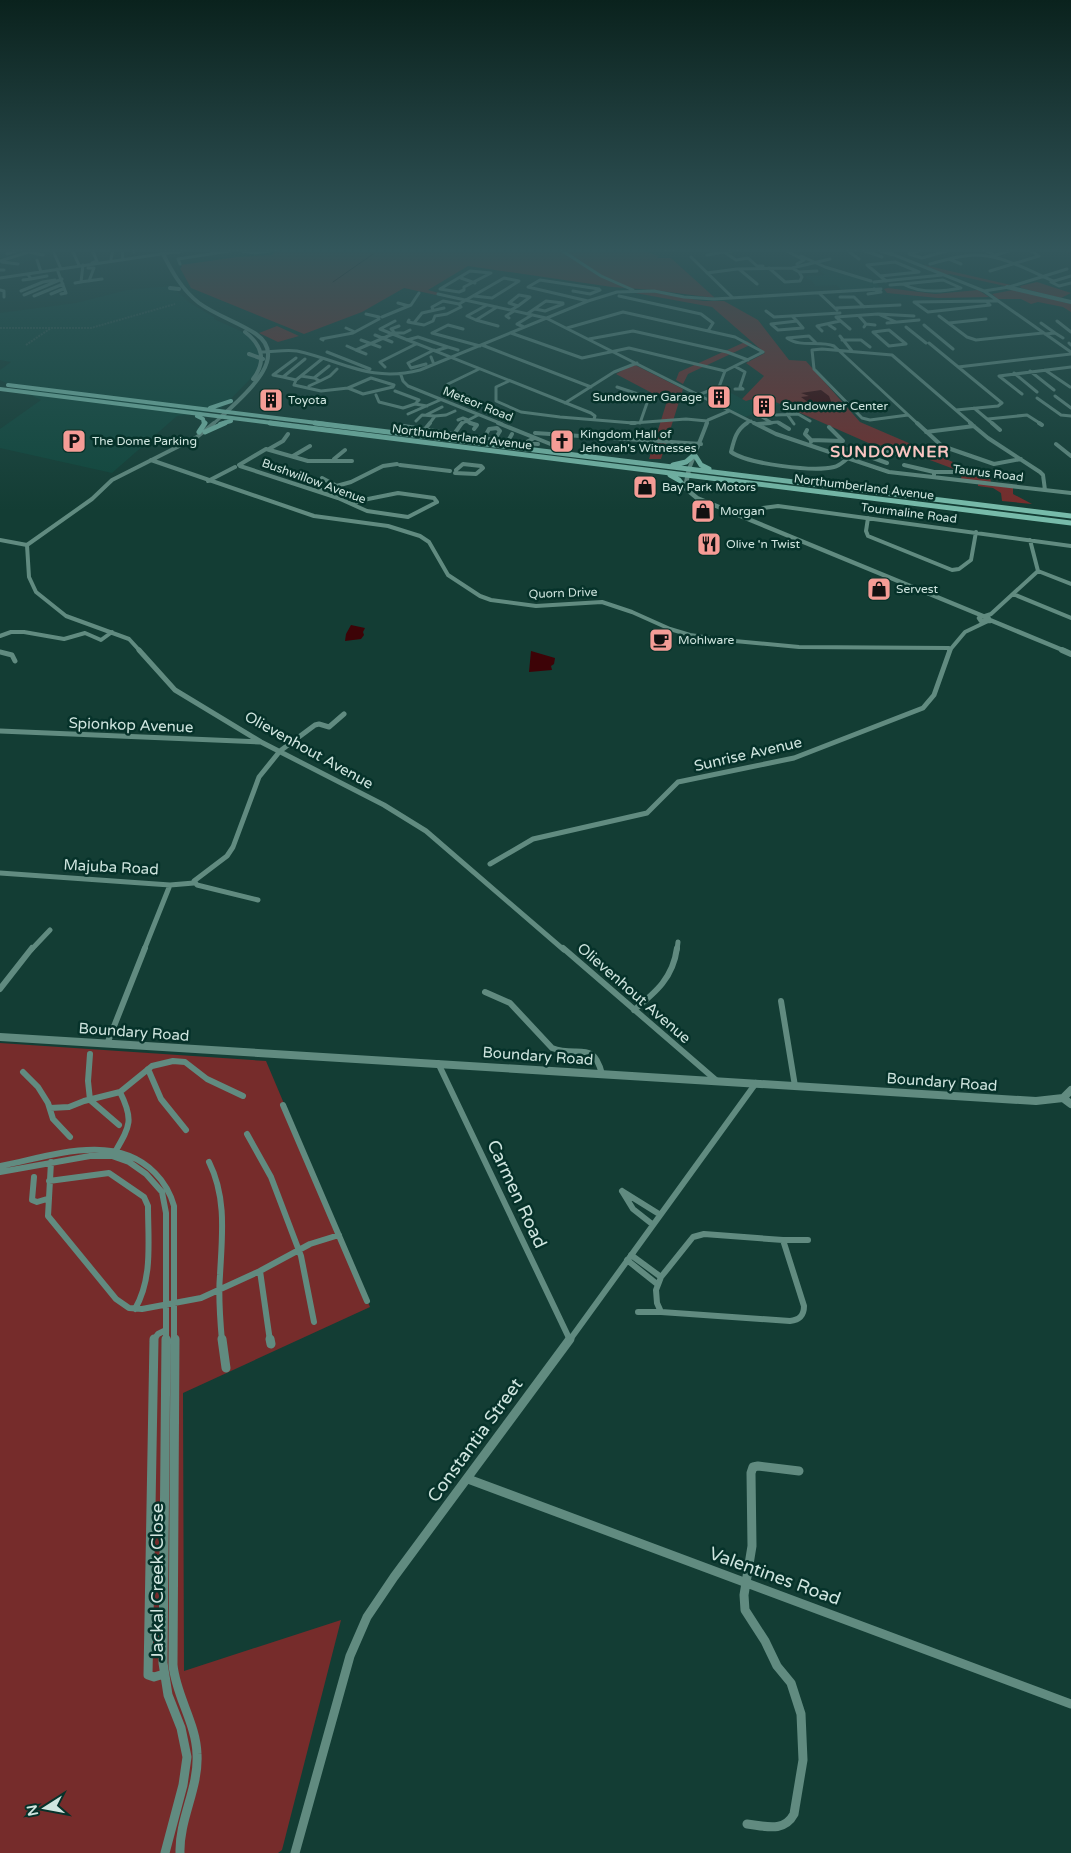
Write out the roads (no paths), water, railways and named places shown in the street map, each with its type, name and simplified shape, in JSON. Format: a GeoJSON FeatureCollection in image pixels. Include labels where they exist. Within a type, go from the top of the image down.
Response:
{"type":"FeatureCollection","features":[{"type":"Feature","properties":{"kind":"main road","name":"Northumberland Avenue"},"geometry":{"type":"LineString","coordinates":[[0,384],[196,408],[243,420],[1071,523]]}},
{"type":"Feature","properties":{"kind":"main road","name":"Northumberland Avenue"},"geometry":{"type":"LineString","coordinates":[[0,389],[192,414],[252,415],[1071,516]]}},
{"type":"Feature","properties":{"kind":"main road"},"geometry":{"type":"LineString","coordinates":[[196,408],[218,407],[234,402],[237,410],[252,415]]}},
{"type":"Feature","properties":{"kind":"main road"},"geometry":{"type":"LineString","coordinates":[[192,414],[205,422],[204,427],[199,432]]}},
{"type":"Feature","properties":{"kind":"main road"},"geometry":{"type":"LineString","coordinates":[[206,432],[222,423],[243,420]]}},
{"type":"Feature","properties":{"kind":"main road"},"geometry":{"type":"LineString","coordinates":[[664,467],[684,463],[695,457],[701,465],[719,472]]}},
{"type":"Feature","properties":{"kind":"main road"},"geometry":{"type":"LineString","coordinates":[[657,472],[690,484],[703,480],[717,479]]}},
{"type":"Feature","properties":{"kind":"street"},"geometry":{"type":"LineString","coordinates":[[234,402],[256,376],[263,359],[260,347],[251,336]]}},
{"type":"Feature","properties":{"kind":"street"},"geometry":{"type":"LineString","coordinates":[[0,540],[27,545],[92,499],[112,480],[143,464],[154,461],[206,432],[264,372],[269,361],[269,351],[265,342],[259,336]]}},
{"type":"Feature","properties":{"kind":"street"},"geometry":{"type":"LineString","coordinates":[[321,339],[333,336]]}},
{"type":"Feature","properties":{"kind":"street"},"geometry":{"type":"LineString","coordinates":[[379,336],[392,342]]}},
{"type":"Feature","properties":{"kind":"street"},"geometry":{"type":"LineString","coordinates":[[356,350],[386,336]]}},
{"type":"Feature","properties":{"kind":"street"},"geometry":{"type":"LineString","coordinates":[[400,336],[594,414],[594,419]]}},
{"type":"Feature","properties":{"kind":"street"},"geometry":{"type":"LineString","coordinates":[[446,336],[481,345],[591,386]]}},
{"type":"Feature","properties":{"kind":"street"},"geometry":{"type":"LineString","coordinates":[[262,352],[295,351],[373,374],[401,375],[452,358],[503,336]]}},
{"type":"Feature","properties":{"kind":"street"},"geometry":{"type":"LineString","coordinates":[[522,336],[582,358],[634,349],[725,371],[763,352],[732,336]]}},
{"type":"Feature","properties":{"kind":"street","name":"Taurus Road"},"geometry":{"type":"LineString","coordinates":[[584,336],[781,436],[889,472],[1071,493]]}},
{"type":"Feature","properties":{"kind":"street"},"geometry":{"type":"LineString","coordinates":[[589,339],[603,336]]}},
{"type":"Feature","properties":{"kind":"street"},"geometry":{"type":"LineString","coordinates":[[657,336],[727,352],[748,360]]}},
{"type":"Feature","properties":{"kind":"street"},"geometry":{"type":"LineString","coordinates":[[803,336],[787,338],[794,343],[830,344],[942,446],[991,463],[1002,464],[1020,459]]}},
{"type":"Feature","properties":{"kind":"street"},"geometry":{"type":"LineString","coordinates":[[809,336],[816,343]]}},
{"type":"Feature","properties":{"kind":"street"},"geometry":{"type":"LineString","coordinates":[[840,336],[852,351]]}},
{"type":"Feature","properties":{"kind":"street"},"geometry":{"type":"LineString","coordinates":[[857,336],[870,347]]}},
{"type":"Feature","properties":{"kind":"street"},"geometry":{"type":"LineString","coordinates":[[878,336],[887,345],[906,344],[897,336]]}},
{"type":"Feature","properties":{"kind":"street"},"geometry":{"type":"LineString","coordinates":[[918,336],[936,348],[1002,403],[998,406],[956,410]]}},
{"type":"Feature","properties":{"kind":"street"},"geometry":{"type":"LineString","coordinates":[[938,336],[953,349]]}},
{"type":"Feature","properties":{"kind":"street"},"geometry":{"type":"LineString","coordinates":[[966,336],[976,340],[1016,336]]}},
{"type":"Feature","properties":{"kind":"street"},"geometry":{"type":"LineString","coordinates":[[1048,336],[1071,353]]}},
{"type":"Feature","properties":{"kind":"street"},"geometry":{"type":"LineString","coordinates":[[407,340],[418,337],[458,350]]}},
{"type":"Feature","properties":{"kind":"street"},"geometry":{"type":"LineString","coordinates":[[361,340],[380,348]]}},
{"type":"Feature","properties":{"kind":"street"},"geometry":{"type":"LineString","coordinates":[[842,340],[861,340]]}},
{"type":"Feature","properties":{"kind":"street"},"geometry":{"type":"LineString","coordinates":[[927,343],[944,341]]}},
{"type":"Feature","properties":{"kind":"street"},"geometry":{"type":"LineString","coordinates":[[385,367],[380,362],[416,344]]}},
{"type":"Feature","properties":{"kind":"street"},"geometry":{"type":"LineString","coordinates":[[1066,349],[1070,345]]}},
{"type":"Feature","properties":{"kind":"street"},"geometry":{"type":"LineString","coordinates":[[347,346],[366,354]]}},
{"type":"Feature","properties":{"kind":"street"},"geometry":{"type":"LineString","coordinates":[[888,353],[888,350],[896,349],[892,346]]}},
{"type":"Feature","properties":{"kind":"street"},"geometry":{"type":"LineString","coordinates":[[260,347],[249,354],[263,359]]}},
{"type":"Feature","properties":{"kind":"street"},"geometry":{"type":"LineString","coordinates":[[421,348],[433,351],[442,358],[410,368],[408,362],[433,351],[448,347]]}},
{"type":"Feature","properties":{"kind":"street"},"geometry":{"type":"LineString","coordinates":[[908,415],[870,420],[860,416],[825,382],[813,366],[813,349],[888,353],[988,438],[1040,472],[1043,475],[1045,490]]}},
{"type":"Feature","properties":{"kind":"street"},"geometry":{"type":"LineString","coordinates":[[327,352],[370,369]]}},
{"type":"Feature","properties":{"kind":"street"},"geometry":{"type":"LineString","coordinates":[[958,367],[1071,353]]}},
{"type":"Feature","properties":{"kind":"street"},"geometry":{"type":"LineString","coordinates":[[327,361],[338,356]]}},
{"type":"Feature","properties":{"kind":"street"},"geometry":{"type":"LineString","coordinates":[[431,357],[433,362]]}},
{"type":"Feature","properties":{"kind":"street"},"geometry":{"type":"LineString","coordinates":[[296,358],[273,375],[296,380]]}},
{"type":"Feature","properties":{"kind":"street"},"geometry":{"type":"LineString","coordinates":[[283,377],[305,359]]}},
{"type":"Feature","properties":{"kind":"street"},"geometry":{"type":"LineString","coordinates":[[322,359],[296,380],[294,384],[320,391],[348,388],[371,378],[394,385],[393,388],[363,394],[348,388]]}},
{"type":"Feature","properties":{"kind":"street"},"geometry":{"type":"LineString","coordinates":[[566,403],[617,371],[637,364]]}},
{"type":"Feature","properties":{"kind":"street"},"geometry":{"type":"LineString","coordinates":[[314,378],[329,366]]}},
{"type":"Feature","properties":{"kind":"street"},"geometry":{"type":"LineString","coordinates":[[736,367],[744,371],[740,387]]}},
{"type":"Feature","properties":{"kind":"street"},"geometry":{"type":"LineString","coordinates":[[1022,394],[1000,376],[1071,367]]}},
{"type":"Feature","properties":{"kind":"street"},"geometry":{"type":"LineString","coordinates":[[1061,368],[1068,373]]}},
{"type":"Feature","properties":{"kind":"street"},"geometry":{"type":"LineString","coordinates":[[309,386],[337,369]]}},
{"type":"Feature","properties":{"kind":"street"},"geometry":{"type":"LineString","coordinates":[[448,384],[479,369]]}},
{"type":"Feature","properties":{"kind":"street"},"geometry":{"type":"LineString","coordinates":[[1046,370],[1070,387]]}},
{"type":"Feature","properties":{"kind":"street"},"geometry":{"type":"LineString","coordinates":[[698,395],[719,387],[725,371]]}},
{"type":"Feature","properties":{"kind":"street"},"geometry":{"type":"LineString","coordinates":[[333,372],[338,374]]}},
{"type":"Feature","properties":{"kind":"street"},"geometry":{"type":"LineString","coordinates":[[1030,372],[1054,390]]}},
{"type":"Feature","properties":{"kind":"street"},"geometry":{"type":"LineString","coordinates":[[1014,373],[1037,392]]}},
{"type":"Feature","properties":{"kind":"street","name":"Meteor Road"},"geometry":{"type":"LineString","coordinates":[[401,375],[403,382],[408,386],[553,446]]}},
{"type":"Feature","properties":{"kind":"street"},"geometry":{"type":"LineString","coordinates":[[301,376],[320,381]]}},
{"type":"Feature","properties":{"kind":"street"},"geometry":{"type":"LineString","coordinates":[[509,381],[496,387],[496,400],[498,403],[524,413],[640,423],[686,419],[707,421]]}},
{"type":"Feature","properties":{"kind":"street"},"geometry":{"type":"LineString","coordinates":[[617,387],[645,399],[647,403],[640,423]]}},
{"type":"Feature","properties":{"kind":"street"},"geometry":{"type":"LineString","coordinates":[[394,396],[396,391],[419,400],[416,404]]}},
{"type":"Feature","properties":{"kind":"street"},"geometry":{"type":"LineString","coordinates":[[363,394],[366,400]]}},
{"type":"Feature","properties":{"kind":"street"},"geometry":{"type":"LineString","coordinates":[[402,400],[406,395]]}},
{"type":"Feature","properties":{"kind":"street"},"geometry":{"type":"LineString","coordinates":[[1055,396],[1071,408]]}},
{"type":"Feature","properties":{"kind":"street"},"geometry":{"type":"LineString","coordinates":[[375,398],[379,402],[401,408],[416,404],[427,406]]}},
{"type":"Feature","properties":{"kind":"street"},"geometry":{"type":"LineString","coordinates":[[1037,398],[1059,414],[1071,416]]}},
{"type":"Feature","properties":{"kind":"street"},"geometry":{"type":"LineString","coordinates":[[408,414],[440,400]]}},
{"type":"Feature","properties":{"kind":"street"},"geometry":{"type":"LineString","coordinates":[[426,415],[442,407]]}},
{"type":"Feature","properties":{"kind":"street"},"geometry":{"type":"LineString","coordinates":[[787,408],[794,414]]}},
{"type":"Feature","properties":{"kind":"street"},"geometry":{"type":"LineString","coordinates":[[974,408],[1000,430]]}},
{"type":"Feature","properties":{"kind":"street"},"geometry":{"type":"LineString","coordinates":[[729,410],[707,421],[689,476],[690,484],[687,491],[693,496],[1071,654]]}},
{"type":"Feature","properties":{"kind":"street"},"geometry":{"type":"LineString","coordinates":[[416,421],[421,415],[446,415],[455,411]]}},
{"type":"Feature","properties":{"kind":"street"},"geometry":{"type":"LineString","coordinates":[[771,411],[776,416],[778,422],[789,429]]}},
{"type":"Feature","properties":{"kind":"street"},"geometry":{"type":"LineString","coordinates":[[787,414],[794,424]]}},
{"type":"Feature","properties":{"kind":"street"},"geometry":{"type":"LineString","coordinates":[[776,416],[799,414],[810,421]]}},
{"type":"Feature","properties":{"kind":"street"},"geometry":{"type":"LineString","coordinates":[[154,461],[199,432],[221,415]]}},
{"type":"Feature","properties":{"kind":"street"},"geometry":{"type":"LineString","coordinates":[[458,420],[478,415]]}},
{"type":"Feature","properties":{"kind":"street"},"geometry":{"type":"LineString","coordinates":[[988,419],[1027,415],[1042,426]]}},
{"type":"Feature","properties":{"kind":"street"},"geometry":{"type":"LineString","coordinates":[[425,429],[435,416]]}},
{"type":"Feature","properties":{"kind":"street"},"geometry":{"type":"LineString","coordinates":[[762,417],[772,423]]}},
{"type":"Feature","properties":{"kind":"street"},"geometry":{"type":"LineString","coordinates":[[465,419],[479,424],[474,429]]}},
{"type":"Feature","properties":{"kind":"street"},"geometry":{"type":"LineString","coordinates":[[454,434],[465,419]]}},
{"type":"Feature","properties":{"kind":"street"},"geometry":{"type":"LineString","coordinates":[[751,421],[741,425],[737,430],[731,452],[735,457],[770,464],[823,468],[838,466],[847,458]]}},
{"type":"Feature","properties":{"kind":"street"},"geometry":{"type":"LineString","coordinates":[[758,424],[778,422]]}},
{"type":"Feature","properties":{"kind":"street"},"geometry":{"type":"LineString","coordinates":[[404,426],[538,444]]}},
{"type":"Feature","properties":{"kind":"street"},"geometry":{"type":"LineString","coordinates":[[926,432],[974,426]]}},
{"type":"Feature","properties":{"kind":"street"},"geometry":{"type":"LineString","coordinates":[[807,430],[805,434],[811,441],[843,441],[829,427]]}},
{"type":"Feature","properties":{"kind":"street"},"geometry":{"type":"LineString","coordinates":[[484,438],[489,429],[497,428],[500,431],[495,439]]}},
{"type":"Feature","properties":{"kind":"street"},"geometry":{"type":"LineString","coordinates":[[535,433],[699,444]]}},
{"type":"Feature","properties":{"kind":"street"},"geometry":{"type":"LineString","coordinates":[[206,480],[225,470],[238,466],[261,450],[269,449],[280,443],[288,434]]}},
{"type":"Feature","properties":{"kind":"street"},"geometry":{"type":"LineString","coordinates":[[508,441],[512,434]]}},
{"type":"Feature","properties":{"kind":"street"},"geometry":{"type":"LineString","coordinates":[[525,443],[534,438]]}},
{"type":"Feature","properties":{"kind":"street"},"geometry":{"type":"LineString","coordinates":[[1056,444],[1071,456]]}},
{"type":"Feature","properties":{"kind":"street"},"geometry":{"type":"LineString","coordinates":[[293,456],[310,446]]}},
{"type":"Feature","properties":{"kind":"street"},"geometry":{"type":"LineString","coordinates":[[840,447],[887,463]]}},
{"type":"Feature","properties":{"kind":"street"},"geometry":{"type":"LineString","coordinates":[[858,454],[875,447],[900,455]]}},
{"type":"Feature","properties":{"kind":"street"},"geometry":{"type":"LineString","coordinates":[[269,449],[308,461],[334,459],[352,461]]}},
{"type":"Feature","properties":{"kind":"street"},"geometry":{"type":"LineString","coordinates":[[334,459],[346,450]]}},
{"type":"Feature","properties":{"kind":"street","name":"Quorn Drive"},"geometry":{"type":"LineString","coordinates":[[154,461],[314,516],[380,524],[420,536],[429,542],[448,576],[480,596],[492,600],[536,606],[602,602],[675,631],[724,640],[800,647],[949,648]]}},
{"type":"Feature","properties":{"kind":"street"},"geometry":{"type":"LineString","coordinates":[[318,491],[335,485],[346,484],[386,465],[398,464],[476,474],[483,468],[481,466],[463,464],[456,471]]}},
{"type":"Feature","properties":{"kind":"street"},"geometry":{"type":"LineString","coordinates":[[904,465],[934,474],[940,471],[953,472]]}},
{"type":"Feature","properties":{"kind":"street","name":"Bushwillow Avenue"},"geometry":{"type":"LineString","coordinates":[[238,466],[318,491],[353,504],[367,512],[408,517],[437,502],[434,498],[398,493],[363,500],[353,504]]}},
{"type":"Feature","properties":{"kind":"street"},"geometry":{"type":"LineString","coordinates":[[322,478],[335,485]]}},
{"type":"Feature","properties":{"kind":"street","name":"Tourmaline Road"},"geometry":{"type":"LineString","coordinates":[[747,518],[763,508],[773,506],[1071,546]]}},
{"type":"Feature","properties":{"kind":"street"},"geometry":{"type":"LineString","coordinates":[[868,518],[866,531],[868,536],[952,570],[959,569],[971,560],[976,532]]}},
{"type":"Feature","properties":{"kind":"street"},"geometry":{"type":"LineString","coordinates":[[1030,540],[1038,571]]}},
{"type":"Feature","properties":{"kind":"street","name":"Olievenhout Avenue"},"geometry":{"type":"LineString","coordinates":[[27,545],[29,577],[36,592],[66,616],[132,641],[180,694],[233,723],[261,742],[384,805],[426,831],[717,1081]]}},
{"type":"Feature","properties":{"kind":"street"},"geometry":{"type":"LineString","coordinates":[[949,648],[957,639],[985,619],[1038,571]]}},
{"type":"Feature","properties":{"kind":"street"},"geometry":{"type":"LineString","coordinates":[[1038,571],[1071,584]]}},
{"type":"Feature","properties":{"kind":"street"},"geometry":{"type":"LineString","coordinates":[[1013,594],[1071,618]]}},
{"type":"Feature","properties":{"kind":"street"},"geometry":{"type":"LineString","coordinates":[[0,636],[11,632],[24,632],[64,639],[86,633],[101,640],[112,632]]}},
{"type":"Feature","properties":{"kind":"street","name":"Sunrise Avenue"},"geometry":{"type":"LineString","coordinates":[[490,864],[533,839],[646,813],[678,782],[794,758],[923,708],[932,699],[949,648]]}},
{"type":"Feature","properties":{"kind":"street"},"geometry":{"type":"LineString","coordinates":[[0,652],[13,656],[15,661]]}},
{"type":"Feature","properties":{"kind":"street"},"geometry":{"type":"LineString","coordinates":[[194,883],[195,879],[227,856],[233,847],[256,782],[280,751],[316,724],[329,727],[344,714]]}},
{"type":"Feature","properties":{"kind":"street","name":"Spionkop Avenue"},"geometry":{"type":"LineString","coordinates":[[0,731],[261,742]]}},
{"type":"Feature","properties":{"kind":"street","name":"Majuba Road"},"geometry":{"type":"LineString","coordinates":[[0,873],[170,884],[107,1044]]}},
{"type":"Feature","properties":{"kind":"street"},"geometry":{"type":"LineString","coordinates":[[170,884],[194,883],[258,900]]}},
{"type":"Feature","properties":{"kind":"street"},"geometry":{"type":"LineString","coordinates":[[0,989],[33,947],[50,930]]}},
{"type":"Feature","properties":{"kind":"street"},"geometry":{"type":"LineString","coordinates":[[634,1010],[668,980],[676,960],[678,942]]}},
{"type":"Feature","properties":{"kind":"street"},"geometry":{"type":"LineString","coordinates":[[485,992],[510,1003],[552,1048],[559,1051],[586,1052],[596,1055],[600,1061],[602,1074]]}},
{"type":"Feature","properties":{"kind":"street"},"geometry":{"type":"LineString","coordinates":[[781,1002],[795,1086]]}},
{"type":"Feature","properties":{"kind":"street","name":"Boundary Road"},"geometry":{"type":"LineString","coordinates":[[0,1037],[1036,1102],[1063,1098]]}},
{"type":"Feature","properties":{"kind":"street"},"geometry":{"type":"LineString","coordinates":[[90,1054],[88,1081],[90,1100],[119,1125]]}},
{"type":"Feature","properties":{"kind":"street"},"geometry":{"type":"LineString","coordinates":[[50,1108],[70,1107],[120,1092],[148,1069],[168,1062],[185,1062],[207,1078],[243,1096]]}},
{"type":"Feature","properties":{"kind":"street","name":"Carmen Road"},"geometry":{"type":"LineString","coordinates":[[438,1063],[569,1338]]}},
{"type":"Feature","properties":{"kind":"street"},"geometry":{"type":"LineString","coordinates":[[148,1069],[161,1098],[186,1130]]}},
{"type":"Feature","properties":{"kind":"street"},"geometry":{"type":"LineString","coordinates":[[23,1072],[38,1087],[50,1108],[53,1119],[70,1137]]}},
{"type":"Feature","properties":{"kind":"street","name":"Constantia Street"},"geometry":{"type":"LineString","coordinates":[[296,1853],[350,1656],[367,1617],[388,1585],[468,1479],[629,1258],[652,1224],[656,1212],[756,1083]]}},
{"type":"Feature","properties":{"kind":"street"},"geometry":{"type":"LineString","coordinates":[[1071,1090],[1063,1098],[1071,1104]]}},
{"type":"Feature","properties":{"kind":"street"},"geometry":{"type":"LineString","coordinates":[[114,1154],[128,1131],[131,1120],[129,1109],[120,1092]]}},
{"type":"Feature","properties":{"kind":"street"},"geometry":{"type":"LineString","coordinates":[[283,1105],[367,1301]]}},
{"type":"Feature","properties":{"kind":"street"},"geometry":{"type":"LineString","coordinates":[[247,1134],[271,1177],[306,1273],[314,1322]]}},
{"type":"Feature","properties":{"kind":"street"},"geometry":{"type":"LineString","coordinates":[[0,1166],[114,1154],[139,1168],[156,1184],[164,1197],[170,1305]]}},
{"type":"Feature","properties":{"kind":"street"},"geometry":{"type":"LineString","coordinates":[[0,1172],[51,1160]]}},
{"type":"Feature","properties":{"kind":"street"},"geometry":{"type":"LineString","coordinates":[[51,1160],[47,1199],[48,1216],[116,1299],[124,1306],[135,1309],[170,1305],[201,1298],[260,1271],[314,1242],[339,1235]]}},
{"type":"Feature","properties":{"kind":"street"},"geometry":{"type":"LineString","coordinates":[[209,1162],[217,1179],[220,1197],[221,1266],[219,1291],[226,1368]]}},
{"type":"Feature","properties":{"kind":"street"},"geometry":{"type":"LineString","coordinates":[[49,1181],[109,1173],[146,1199],[149,1211],[147,1280],[143,1295],[135,1309]]}},
{"type":"Feature","properties":{"kind":"street"},"geometry":{"type":"LineString","coordinates":[[34,1177],[32,1200],[37,1202],[47,1199]]}},
{"type":"Feature","properties":{"kind":"street"},"geometry":{"type":"LineString","coordinates":[[645,1219],[656,1212],[622,1192],[633,1209],[645,1219],[652,1224]]}},
{"type":"Feature","properties":{"kind":"street"},"geometry":{"type":"LineString","coordinates":[[661,1312],[656,1294],[659,1281],[693,1237],[710,1234],[783,1240],[808,1240]]}},
{"type":"Feature","properties":{"kind":"street"},"geometry":{"type":"LineString","coordinates":[[638,1312],[790,1321],[799,1319],[803,1316],[804,1306],[783,1240]]}},
{"type":"Feature","properties":{"kind":"street"},"geometry":{"type":"LineString","coordinates":[[629,1258],[659,1281]]}},
{"type":"Feature","properties":{"kind":"street"},"geometry":{"type":"LineString","coordinates":[[260,1271],[271,1344]]}},
{"type":"Feature","properties":{"kind":"street","name":"Jackal Creek Close"},"geometry":{"type":"LineString","coordinates":[[165,1853],[183,1785],[187,1757],[185,1744],[168,1695],[164,1674],[166,1330],[170,1305]]}},
{"type":"Feature","properties":{"kind":"street","name":"Jackal Creek Close"},"geometry":{"type":"LineString","coordinates":[[170,1305],[173,1664],[175,1683],[194,1739],[197,1756],[196,1770],[181,1828],[180,1853]]}},
{"type":"Feature","properties":{"kind":"street"},"geometry":{"type":"LineString","coordinates":[[164,1674],[154,1678],[148,1675],[153,1341],[158,1334],[166,1330]]}},
{"type":"Feature","properties":{"kind":"street"},"geometry":{"type":"LineString","coordinates":[[748,1824],[778,1828],[790,1822],[794,1814],[803,1760],[801,1714],[797,1696],[791,1683],[776,1666],[765,1642],[748,1616],[744,1602],[752,1546],[752,1468],[762,1466],[799,1471]]}},
{"type":"Feature","properties":{"kind":"street","name":"Valentines Road"},"geometry":{"type":"LineString","coordinates":[[468,1479],[1071,1704]]}},
{"type":"Feature","properties":{"kind":"tunnel"},"geometry":{"type":"LineString","coordinates":[[26,345],[39,336]]}},
{"type":"Feature","properties":{"kind":"place","name":"Sundowner Garage"},"geometry":{"type":"Point","coordinates":[719,397]}},
{"type":"Feature","properties":{"kind":"place","name":"Toyota"},"geometry":{"type":"Point","coordinates":[271,400]}},
{"type":"Feature","properties":{"kind":"place","name":"Sundowner Center"},"geometry":{"type":"Point","coordinates":[764,406]}},
{"type":"Feature","properties":{"kind":"place","name":"The Dome Parking"},"geometry":{"type":"Point","coordinates":[74,441]}},
{"type":"Feature","properties":{"kind":"place","name":"Kingdom Hall of Jehovah's Witnesses"},"geometry":{"type":"Point","coordinates":[562,441]}},
{"type":"Feature","properties":{"kind":"place","name":"Bay Park Motors"},"geometry":{"type":"Point","coordinates":[645,487]}},
{"type":"Feature","properties":{"kind":"place","name":"Morgan"},"geometry":{"type":"Point","coordinates":[703,511]}},
{"type":"Feature","properties":{"kind":"place","name":"Olive 'n Twist"},"geometry":{"type":"Point","coordinates":[709,544]}},
{"type":"Feature","properties":{"kind":"place","name":"Servest"},"geometry":{"type":"Point","coordinates":[879,589]}},
{"type":"Feature","properties":{"kind":"place","name":"Mohlware"},"geometry":{"type":"Point","coordinates":[661,640]}},
{"type":"Feature","properties":{"kind":"district","name":"SUNDOWNER"},"geometry":{"type":"Point","coordinates":[890,451]}}]}
